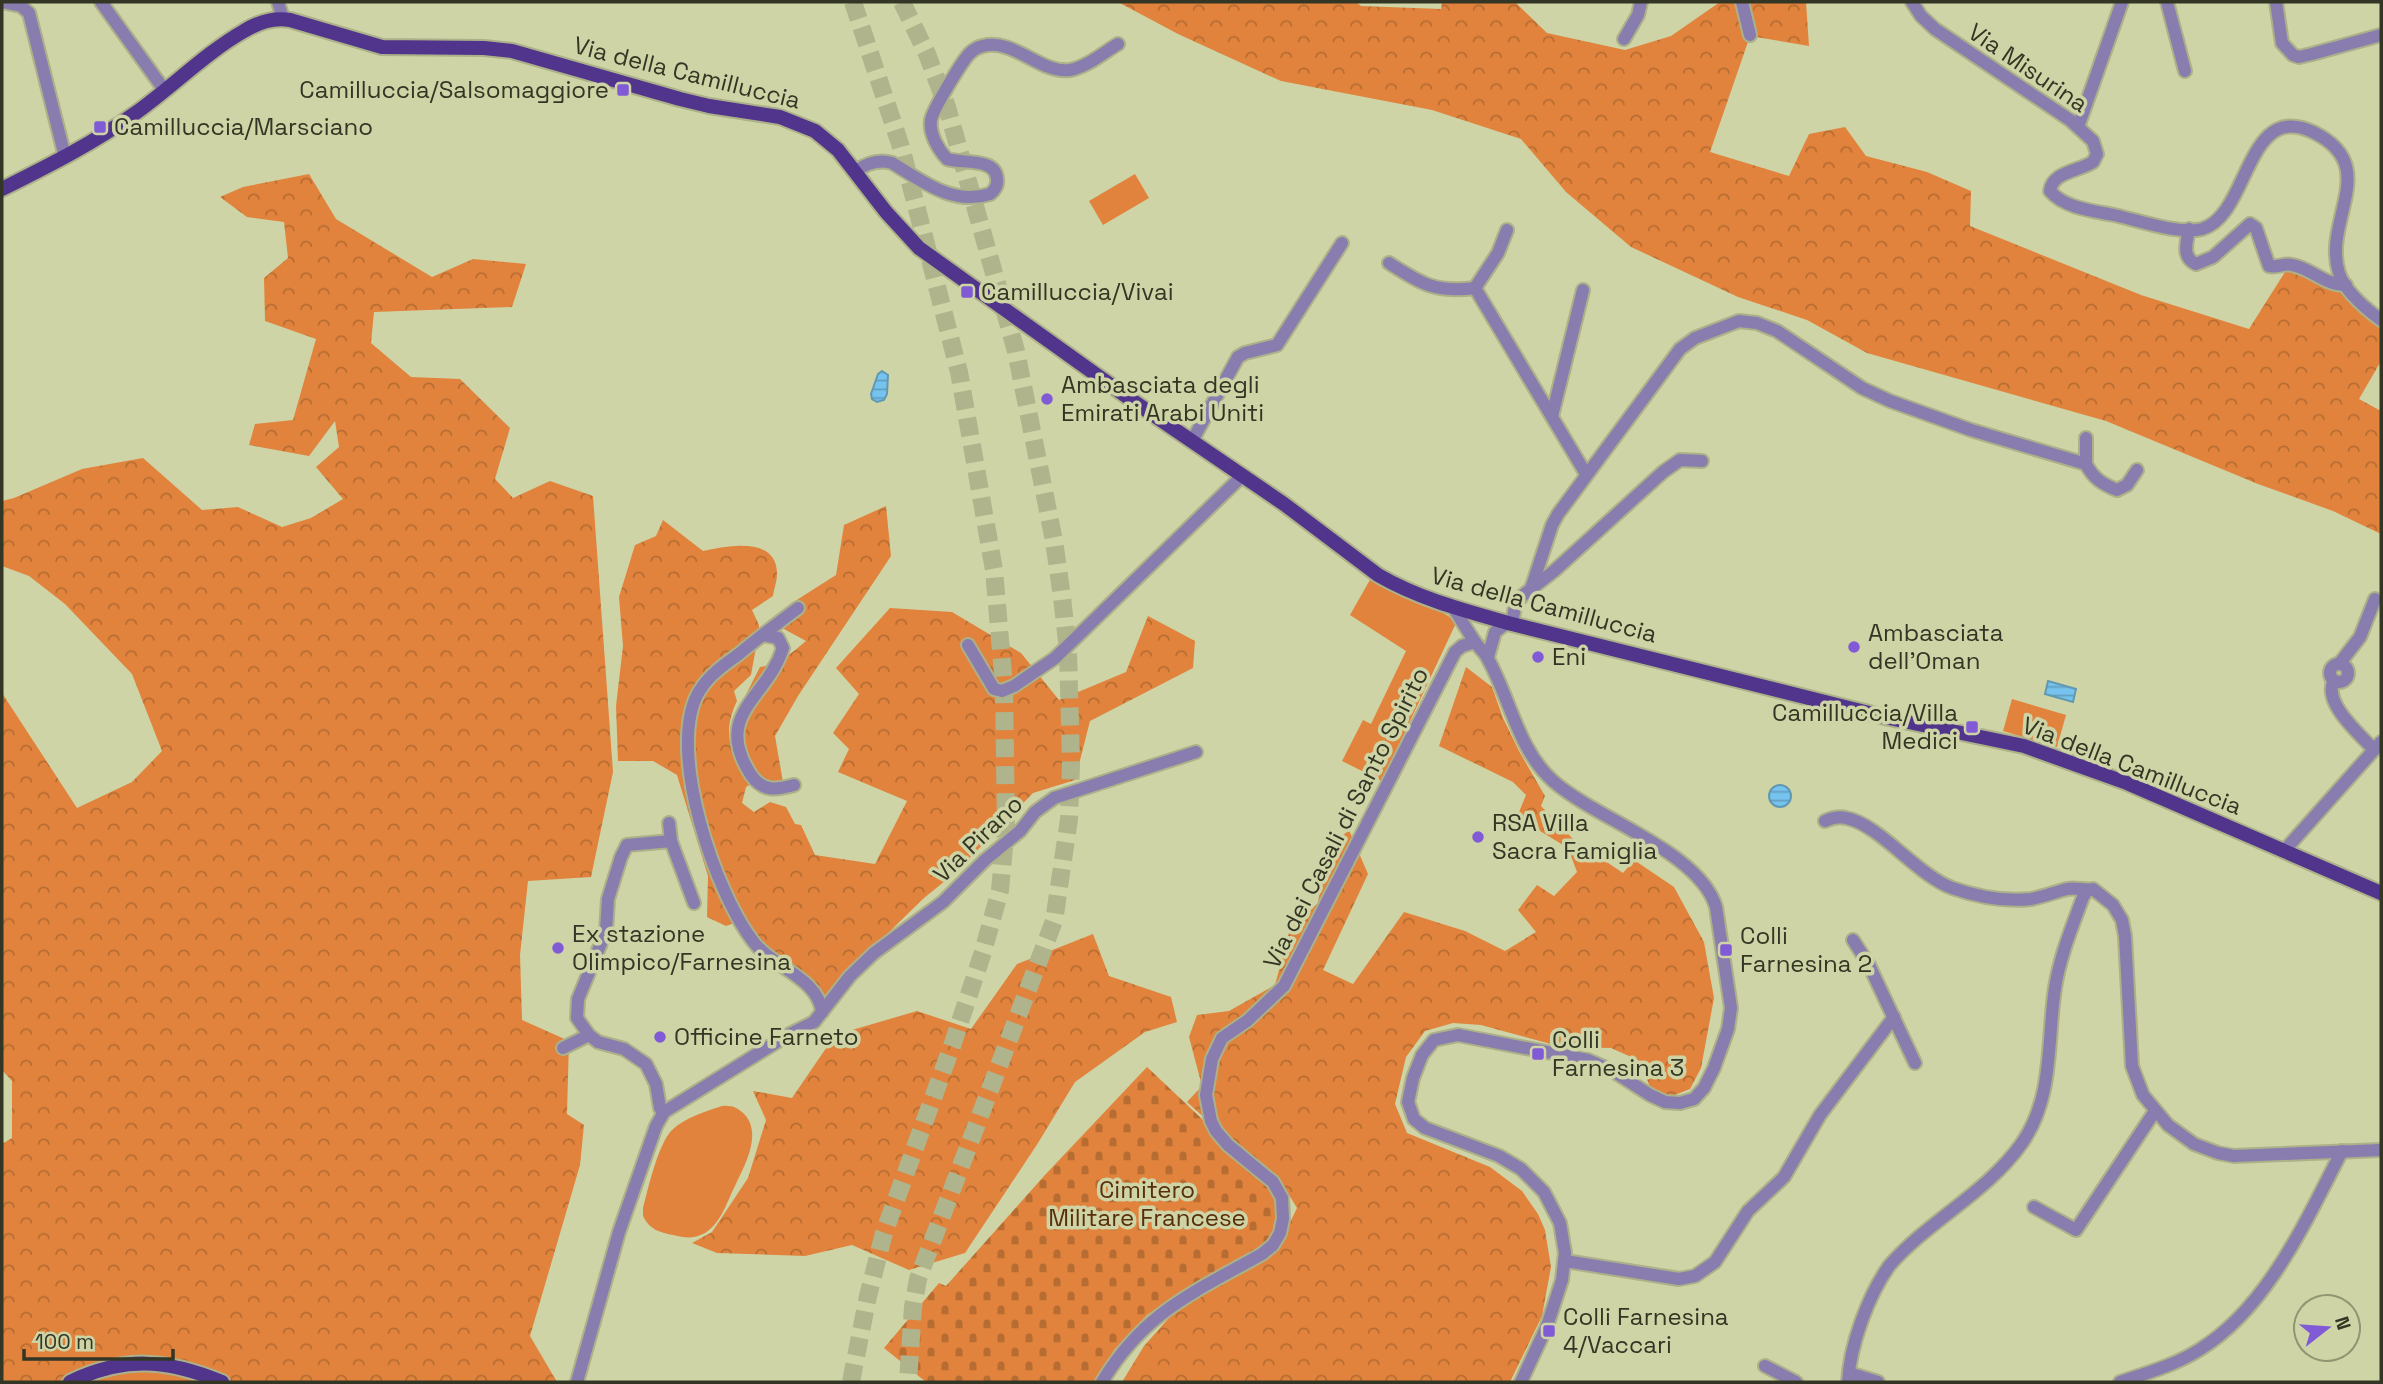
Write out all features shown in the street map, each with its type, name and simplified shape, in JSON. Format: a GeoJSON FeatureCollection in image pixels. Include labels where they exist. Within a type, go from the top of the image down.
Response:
{"type":"FeatureCollection","features":[{"type":"Feature","properties":{"kind":"main road"},"geometry":{"type":"LineString","coordinates":[[2,189],[65,158],[103,135],[242,32],[265,22],[283,19]]}},
{"type":"Feature","properties":{"kind":"main road","name":"Via della Camilluccia"},"geometry":{"type":"LineString","coordinates":[[283,19],[382,47],[484,48],[512,51],[690,102],[792,120],[823,136],[856,172],[912,242],[955,275],[1284,504],[1378,575],[1404,588],[1510,623],[1877,715],[2024,746],[2119,780],[2381,893]]}},
{"type":"Feature","properties":{"kind":"main road"},"geometry":{"type":"LineString","coordinates":[[70,1382],[115,1366],[152,1363],[176,1366],[222,1382]]}},
{"type":"Feature","properties":{"kind":"street"},"geometry":{"type":"LineString","coordinates":[[2,2],[22,7],[29,13],[65,158]]}},
{"type":"Feature","properties":{"kind":"street"},"geometry":{"type":"LineString","coordinates":[[101,2],[165,91]]}},
{"type":"Feature","properties":{"kind":"street"},"geometry":{"type":"LineString","coordinates":[[278,2],[283,19]]}},
{"type":"Feature","properties":{"kind":"street"},"geometry":{"type":"LineString","coordinates":[[1624,39],[1638,15],[1640,2]]}},
{"type":"Feature","properties":{"kind":"street"},"geometry":{"type":"LineString","coordinates":[[1742,2],[1750,35]]}},
{"type":"Feature","properties":{"kind":"street","name":"Via Misurina"},"geometry":{"type":"LineString","coordinates":[[1912,2],[1923,19],[1948,39],[2078,127],[2095,145],[2096,158],[2089,165],[2070,171],[2050,186],[2053,195],[2084,208],[2162,226],[2202,229],[2219,219],[2231,203],[2254,155],[2270,135],[2288,126],[2311,131],[2331,141],[2339,148],[2349,174],[2350,189],[2342,216],[2337,253],[2338,270],[2346,285],[2381,320]]}},
{"type":"Feature","properties":{"kind":"street"},"geometry":{"type":"LineString","coordinates":[[2078,127],[2122,2]]}},
{"type":"Feature","properties":{"kind":"street"},"geometry":{"type":"LineString","coordinates":[[2167,2],[2185,71]]}},
{"type":"Feature","properties":{"kind":"street"},"geometry":{"type":"LineString","coordinates":[[2276,2],[2282,43],[2293,55],[2305,56],[2381,35]]}},
{"type":"Feature","properties":{"kind":"street"},"geometry":{"type":"LineString","coordinates":[[856,172],[872,162],[892,163],[937,190],[974,197],[990,194],[995,190],[998,180],[992,168],[981,163],[947,159],[939,149],[932,132],[932,116],[965,59],[979,47],[996,45],[1056,69],[1070,70],[1083,66],[1118,44]]}},
{"type":"Feature","properties":{"kind":"street"},"geometry":{"type":"LineString","coordinates":[[2189,229],[2186,254],[2191,262],[2196,264],[2213,257],[2250,224],[2256,228],[2269,266],[2290,264],[2328,283],[2346,285]]}},
{"type":"Feature","properties":{"kind":"street"},"geometry":{"type":"LineString","coordinates":[[1475,288],[1498,253],[1507,230]]}},
{"type":"Feature","properties":{"kind":"street"},"geometry":{"type":"LineString","coordinates":[[1192,441],[1238,357],[1245,352],[1278,345],[1342,243]]}},
{"type":"Feature","properties":{"kind":"street"},"geometry":{"type":"LineString","coordinates":[[1389,263],[1427,287],[1457,290],[1475,288]]}},
{"type":"Feature","properties":{"kind":"street"},"geometry":{"type":"LineString","coordinates":[[1475,288],[1586,474]]}},
{"type":"Feature","properties":{"kind":"street"},"geometry":{"type":"LineString","coordinates":[[1552,416],[1583,290]]}},
{"type":"Feature","properties":{"kind":"street"},"geometry":{"type":"LineString","coordinates":[[1531,589],[1555,520],[1679,349],[1695,338],[1739,321],[1757,323],[1777,331],[1862,388],[1890,401],[2086,464]]}},
{"type":"Feature","properties":{"kind":"street"},"geometry":{"type":"LineString","coordinates":[[2086,438],[2086,464],[2092,475],[2105,486],[2117,490],[2127,485],[2137,470]]}},
{"type":"Feature","properties":{"kind":"street"},"geometry":{"type":"LineString","coordinates":[[1488,657],[1494,632],[1510,623],[1517,603],[1531,589],[1674,463],[1684,460],[1702,461]]}},
{"type":"Feature","properties":{"kind":"street"},"geometry":{"type":"LineString","coordinates":[[968,645],[994,689],[1002,691],[1014,686],[1055,658],[1242,475]]}},
{"type":"Feature","properties":{"kind":"street"},"geometry":{"type":"LineString","coordinates":[[2284,851],[2378,746],[2337,708],[2330,691],[2334,680],[2342,681],[2348,674],[2345,666],[2340,663],[2360,637],[2375,599]]}},
{"type":"Feature","properties":{"kind":"street"},"geometry":{"type":"LineString","coordinates":[[1452,606],[1488,657],[1518,727],[1548,776],[1576,798],[1672,856],[1703,881],[1716,907],[1730,995],[1728,1029],[1709,1079],[1699,1096],[1680,1103],[1657,1099],[1613,1071],[1588,1060],[1458,1035],[1440,1037],[1425,1049],[1409,1095],[1409,1107],[1414,1119],[1425,1128],[1499,1156],[1529,1175],[1544,1192],[1563,1233],[1565,1261],[1561,1285],[1547,1326],[1521,1382]]}},
{"type":"Feature","properties":{"kind":"street"},"geometry":{"type":"LineString","coordinates":[[798,608],[708,680],[695,697],[688,726],[690,770],[706,846],[728,900],[754,942],[769,958],[808,986],[818,999],[822,1012]]}},
{"type":"Feature","properties":{"kind":"street"},"geometry":{"type":"LineString","coordinates":[[763,635],[778,638],[783,648],[775,668],[742,714],[737,732],[738,751],[762,786],[775,790],[794,785]]}},
{"type":"Feature","properties":{"kind":"street","name":"Via dei Casali di Santo Spirito"},"geometry":{"type":"LineString","coordinates":[[1102,1382],[1123,1349],[1158,1315],[1262,1254],[1278,1237],[1284,1212],[1277,1188],[1267,1176],[1228,1145],[1211,1121],[1206,1095],[1212,1059],[1222,1038],[1247,1021],[1284,986],[1455,652],[1462,646],[1475,642]]}},
{"type":"Feature","properties":{"kind":"street","name":"Via Pirano"},"geometry":{"type":"LineString","coordinates":[[663,1112],[788,1035],[814,1022],[850,976],[874,953],[943,902],[985,860],[1020,831],[1035,811],[1054,798],[1196,751]]}},
{"type":"Feature","properties":{"kind":"street"},"geometry":{"type":"LineString","coordinates":[[1825,821],[1840,817],[1854,820],[1936,880],[1949,887],[1983,897],[2004,900],[2032,899],[2074,888],[2087,891],[2093,889],[2103,895],[2122,920],[2131,1061],[2140,1091],[2155,1111],[2186,1139],[2218,1153],[2249,1157],[2381,1150]]}},
{"type":"Feature","properties":{"kind":"street"},"geometry":{"type":"LineString","coordinates":[[668,823],[671,841],[694,903]]}},
{"type":"Feature","properties":{"kind":"street"},"geometry":{"type":"LineString","coordinates":[[577,1382],[619,1232],[652,1135],[663,1112],[653,1074],[646,1064],[624,1049],[598,1042],[589,1035],[578,1018],[577,1004],[606,931],[608,899],[624,848],[630,843],[671,841]]}},
{"type":"Feature","properties":{"kind":"street"},"geometry":{"type":"LineString","coordinates":[[1878,1382],[1849,1378],[1858,1335],[1878,1282],[1889,1266],[1992,1178],[2024,1140],[2041,1102],[2046,1081],[2052,1007],[2060,963],[2081,901],[2087,891]]}},
{"type":"Feature","properties":{"kind":"street"},"geometry":{"type":"LineString","coordinates":[[1853,940],[1869,965],[1915,1063]]}},
{"type":"Feature","properties":{"kind":"street"},"geometry":{"type":"LineString","coordinates":[[1565,1261],[1675,1279],[1692,1277],[1708,1268],[1719,1257],[1748,1211],[1784,1177],[1812,1126],[1894,1017]]}},
{"type":"Feature","properties":{"kind":"street"},"geometry":{"type":"LineString","coordinates":[[563,1048],[589,1035]]}},
{"type":"Feature","properties":{"kind":"street"},"geometry":{"type":"LineString","coordinates":[[2034,1207],[2076,1230],[2155,1111]]}},
{"type":"Feature","properties":{"kind":"street"},"geometry":{"type":"LineString","coordinates":[[2120,1382],[2170,1365],[2195,1353],[2223,1333],[2248,1308],[2277,1270],[2342,1151]]}},
{"type":"Feature","properties":{"kind":"street"},"geometry":{"type":"LineString","coordinates":[[1765,1366],[1796,1382]]}},
{"type":"Feature","properties":{"kind":"green space"},"geometry":{"type":"Polygon","coordinates":[[[1118,2],[1356,2],[1361,6],[1441,9],[1442,2],[1515,2],[1547,33],[1625,50],[1671,36],[1720,2],[1806,2],[1809,46],[1750,36],[1710,152],[1789,176],[1809,134],[1845,127],[1866,156],[1927,172],[1971,191],[1970,226],[2141,295],[2249,329],[2290,264],[2346,285],[2381,318],[2381,361],[2359,399],[2381,411],[2381,534],[2333,511],[2258,484],[2106,421],[1867,353],[1807,320],[1738,297],[1631,247],[1566,192],[1521,139],[1432,110],[1281,81],[1178,34],[1118,2]]]}},
{"type":"Feature","properties":{"kind":"green space"},"geometry":{"type":"Polygon","coordinates":[[[309,174],[336,219],[432,277],[473,259],[526,264],[512,307],[374,312],[371,343],[411,377],[460,379],[510,428],[495,479],[513,498],[550,481],[593,496],[613,772],[591,877],[528,881],[520,955],[522,1020],[569,1041],[567,1114],[584,1125],[580,1165],[530,1336],[557,1382],[2,1382],[2,1144],[12,1138],[12,1081],[2,1070],[2,693],[77,808],[132,782],[162,751],[132,674],[65,604],[29,576],[2,566],[2,501],[82,469],[143,458],[202,510],[238,507],[282,527],[311,518],[343,499],[316,467],[339,447],[335,421],[309,456],[249,445],[255,424],[293,420],[316,339],[265,321],[264,278],[288,258],[284,222],[247,217],[220,197],[243,187],[309,174]]]}},
{"type":"Feature","properties":{"kind":"green space"},"geometry":{"type":"Polygon","coordinates":[[[1135,174],[1149,198],[1103,225],[1089,201],[1135,174]]]}},
{"type":"Feature","properties":{"kind":"green space"},"geometry":{"type":"Polygon","coordinates":[[[886,506],[891,556],[798,696],[775,736],[784,788],[754,782],[746,787],[742,803],[754,812],[770,802],[786,807],[795,824],[801,825],[815,855],[875,864],[907,801],[838,772],[849,749],[833,733],[859,694],[836,668],[890,608],[952,612],[1021,653],[1059,700],[1126,672],[1148,616],[1195,641],[1193,668],[1090,721],[1075,780],[1033,793],[956,872],[924,898],[842,978],[823,1002],[773,957],[743,920],[726,926],[707,917],[708,876],[677,775],[653,761],[618,761],[616,706],[623,646],[619,597],[635,545],[656,536],[663,520],[703,551],[749,546],[769,553],[775,562],[777,577],[773,596],[752,610],[759,631],[751,675],[734,691],[737,701],[730,721],[729,735],[734,755],[744,746],[733,720],[760,667],[779,661],[806,641],[784,629],[792,603],[836,575],[844,525],[886,506]]]}},
{"type":"Feature","properties":{"kind":"green space"},"geometry":{"type":"Polygon","coordinates":[[[1371,578],[1402,596],[1444,614],[1456,623],[1382,781],[1342,761],[1363,720],[1371,724],[1406,651],[1350,615],[1371,578]]]}},
{"type":"Feature","properties":{"kind":"green space"},"geometry":{"type":"Polygon","coordinates":[[[1466,667],[1492,687],[1519,751],[1545,796],[1541,806],[1574,840],[1623,873],[1634,860],[1674,887],[1704,942],[1714,998],[1701,1068],[1690,1089],[1672,1096],[1652,1091],[1638,1060],[1611,1048],[1562,1047],[1481,1025],[1453,1023],[1425,1031],[1406,1057],[1395,1104],[1407,1133],[1490,1167],[1522,1191],[1545,1230],[1551,1267],[1542,1316],[1510,1382],[1122,1382],[1144,1346],[1185,1300],[1256,1264],[1277,1250],[1297,1208],[1283,1185],[1187,1102],[1202,1086],[1189,1037],[1197,1015],[1229,1011],[1275,985],[1290,929],[1318,903],[1326,850],[1349,830],[1368,874],[1323,970],[1353,984],[1404,912],[1465,931],[1505,951],[1536,932],[1518,910],[1537,885],[1554,896],[1577,872],[1568,848],[1517,817],[1526,795],[1513,782],[1439,746],[1466,667]]]}},
{"type":"Feature","properties":{"kind":"green space"},"geometry":{"type":"Polygon","coordinates":[[[2012,699],[2066,715],[2057,747],[2003,731],[2012,699]]]}},
{"type":"Feature","properties":{"kind":"green space"},"geometry":{"type":"Polygon","coordinates":[[[1093,934],[1109,976],[1171,997],[1177,1022],[1145,1032],[1075,1082],[965,1253],[909,1270],[852,1245],[805,1256],[717,1253],[692,1243],[712,1232],[748,1178],[766,1120],[753,1091],[792,1098],[835,1035],[917,1011],[971,1029],[1017,964],[1093,934]]]}},
{"type":"Feature","properties":{"kind":"green space","name":"Cimitero Militare Francese"},"geometry":{"type":"Polygon","coordinates":[[[1147,1067],[1201,1118],[1229,1153],[1269,1186],[1275,1201],[1277,1227],[1261,1248],[1175,1296],[1147,1315],[1114,1350],[1096,1382],[926,1382],[884,1348],[939,1283],[946,1286],[1044,1176],[1147,1067]]]}},
{"type":"Feature","properties":{"kind":"green space"},"geometry":{"type":"Polygon","coordinates":[[[722,1106],[738,1109],[746,1116],[752,1133],[752,1143],[722,1213],[711,1229],[697,1236],[682,1237],[655,1230],[643,1216],[643,1208],[662,1145],[672,1130],[683,1122],[722,1106]]]}},
{"type":"Feature","properties":{"kind":"green space"},"geometry":{"type":"Polygon","coordinates":[[[145,1369],[208,1382],[81,1382],[101,1375],[145,1369]]]}},
{"type":"Feature","properties":{"kind":"water"},"geometry":{"type":"Polygon","coordinates":[[[882,371],[888,375],[887,394],[884,400],[877,402],[872,399],[871,394],[878,374],[882,371]]]}},
{"type":"Feature","properties":{"kind":"water"},"geometry":{"type":"Polygon","coordinates":[[[2048,681],[2076,689],[2073,702],[2045,694],[2048,681]]]}},
{"type":"Feature","properties":{"kind":"water"},"geometry":{"type":"Polygon","coordinates":[[[1780,785],[1788,788],[1791,796],[1788,804],[1780,807],[1772,804],[1769,796],[1772,788],[1780,785]]]}},
{"type":"Feature","properties":{"kind":"tunnel"},"geometry":{"type":"LineString","coordinates":[[851,1382],[884,1233],[983,952],[1000,890],[1006,826],[1004,686],[994,570],[959,372],[901,147],[853,2]]}},
{"type":"Feature","properties":{"kind":"tunnel"},"geometry":{"type":"LineString","coordinates":[[902,2],[927,54],[947,107],[1016,351],[1054,541],[1062,597],[1068,651],[1071,764],[1069,819],[1054,921],[918,1279],[913,1307],[908,1382]]}},
{"type":"Feature","properties":{"kind":"place","name":"Camilluccia/Salsomaggiore"},"geometry":{"type":"Point","coordinates":[623,90]}},
{"type":"Feature","properties":{"kind":"place","name":"Camilluccia/Marsciano"},"geometry":{"type":"Point","coordinates":[100,127]}},
{"type":"Feature","properties":{"kind":"place","name":"Camilluccia/Vivai"},"geometry":{"type":"Point","coordinates":[967,292]}},
{"type":"Feature","properties":{"kind":"place","name":"Ambasciata degli Emirati Arabi Uniti"},"geometry":{"type":"Point","coordinates":[1047,399]}},
{"type":"Feature","properties":{"kind":"place","name":"Ambasciata dell'Oman"},"geometry":{"type":"Point","coordinates":[1854,647]}},
{"type":"Feature","properties":{"kind":"place","name":"Eni"},"geometry":{"type":"Point","coordinates":[1538,657]}},
{"type":"Feature","properties":{"kind":"place","name":"Camilluccia/Villa Medici"},"geometry":{"type":"Point","coordinates":[1972,727]}},
{"type":"Feature","properties":{"kind":"place","name":"RSA Villa Sacra Famiglia"},"geometry":{"type":"Point","coordinates":[1478,837]}},
{"type":"Feature","properties":{"kind":"place","name":"Ex stazione Olimpico/Farnesina"},"geometry":{"type":"Point","coordinates":[558,948]}},
{"type":"Feature","properties":{"kind":"place","name":"Colli Farnesina 2"},"geometry":{"type":"Point","coordinates":[1726,950]}},
{"type":"Feature","properties":{"kind":"place","name":"Officine Farneto"},"geometry":{"type":"Point","coordinates":[660,1037]}},
{"type":"Feature","properties":{"kind":"place","name":"Colli Farnesina 3"},"geometry":{"type":"Point","coordinates":[1538,1054]}},
{"type":"Feature","properties":{"kind":"place","name":"Colli Farnesina 4/Vaccari"},"geometry":{"type":"Point","coordinates":[1549,1331]}}]}
